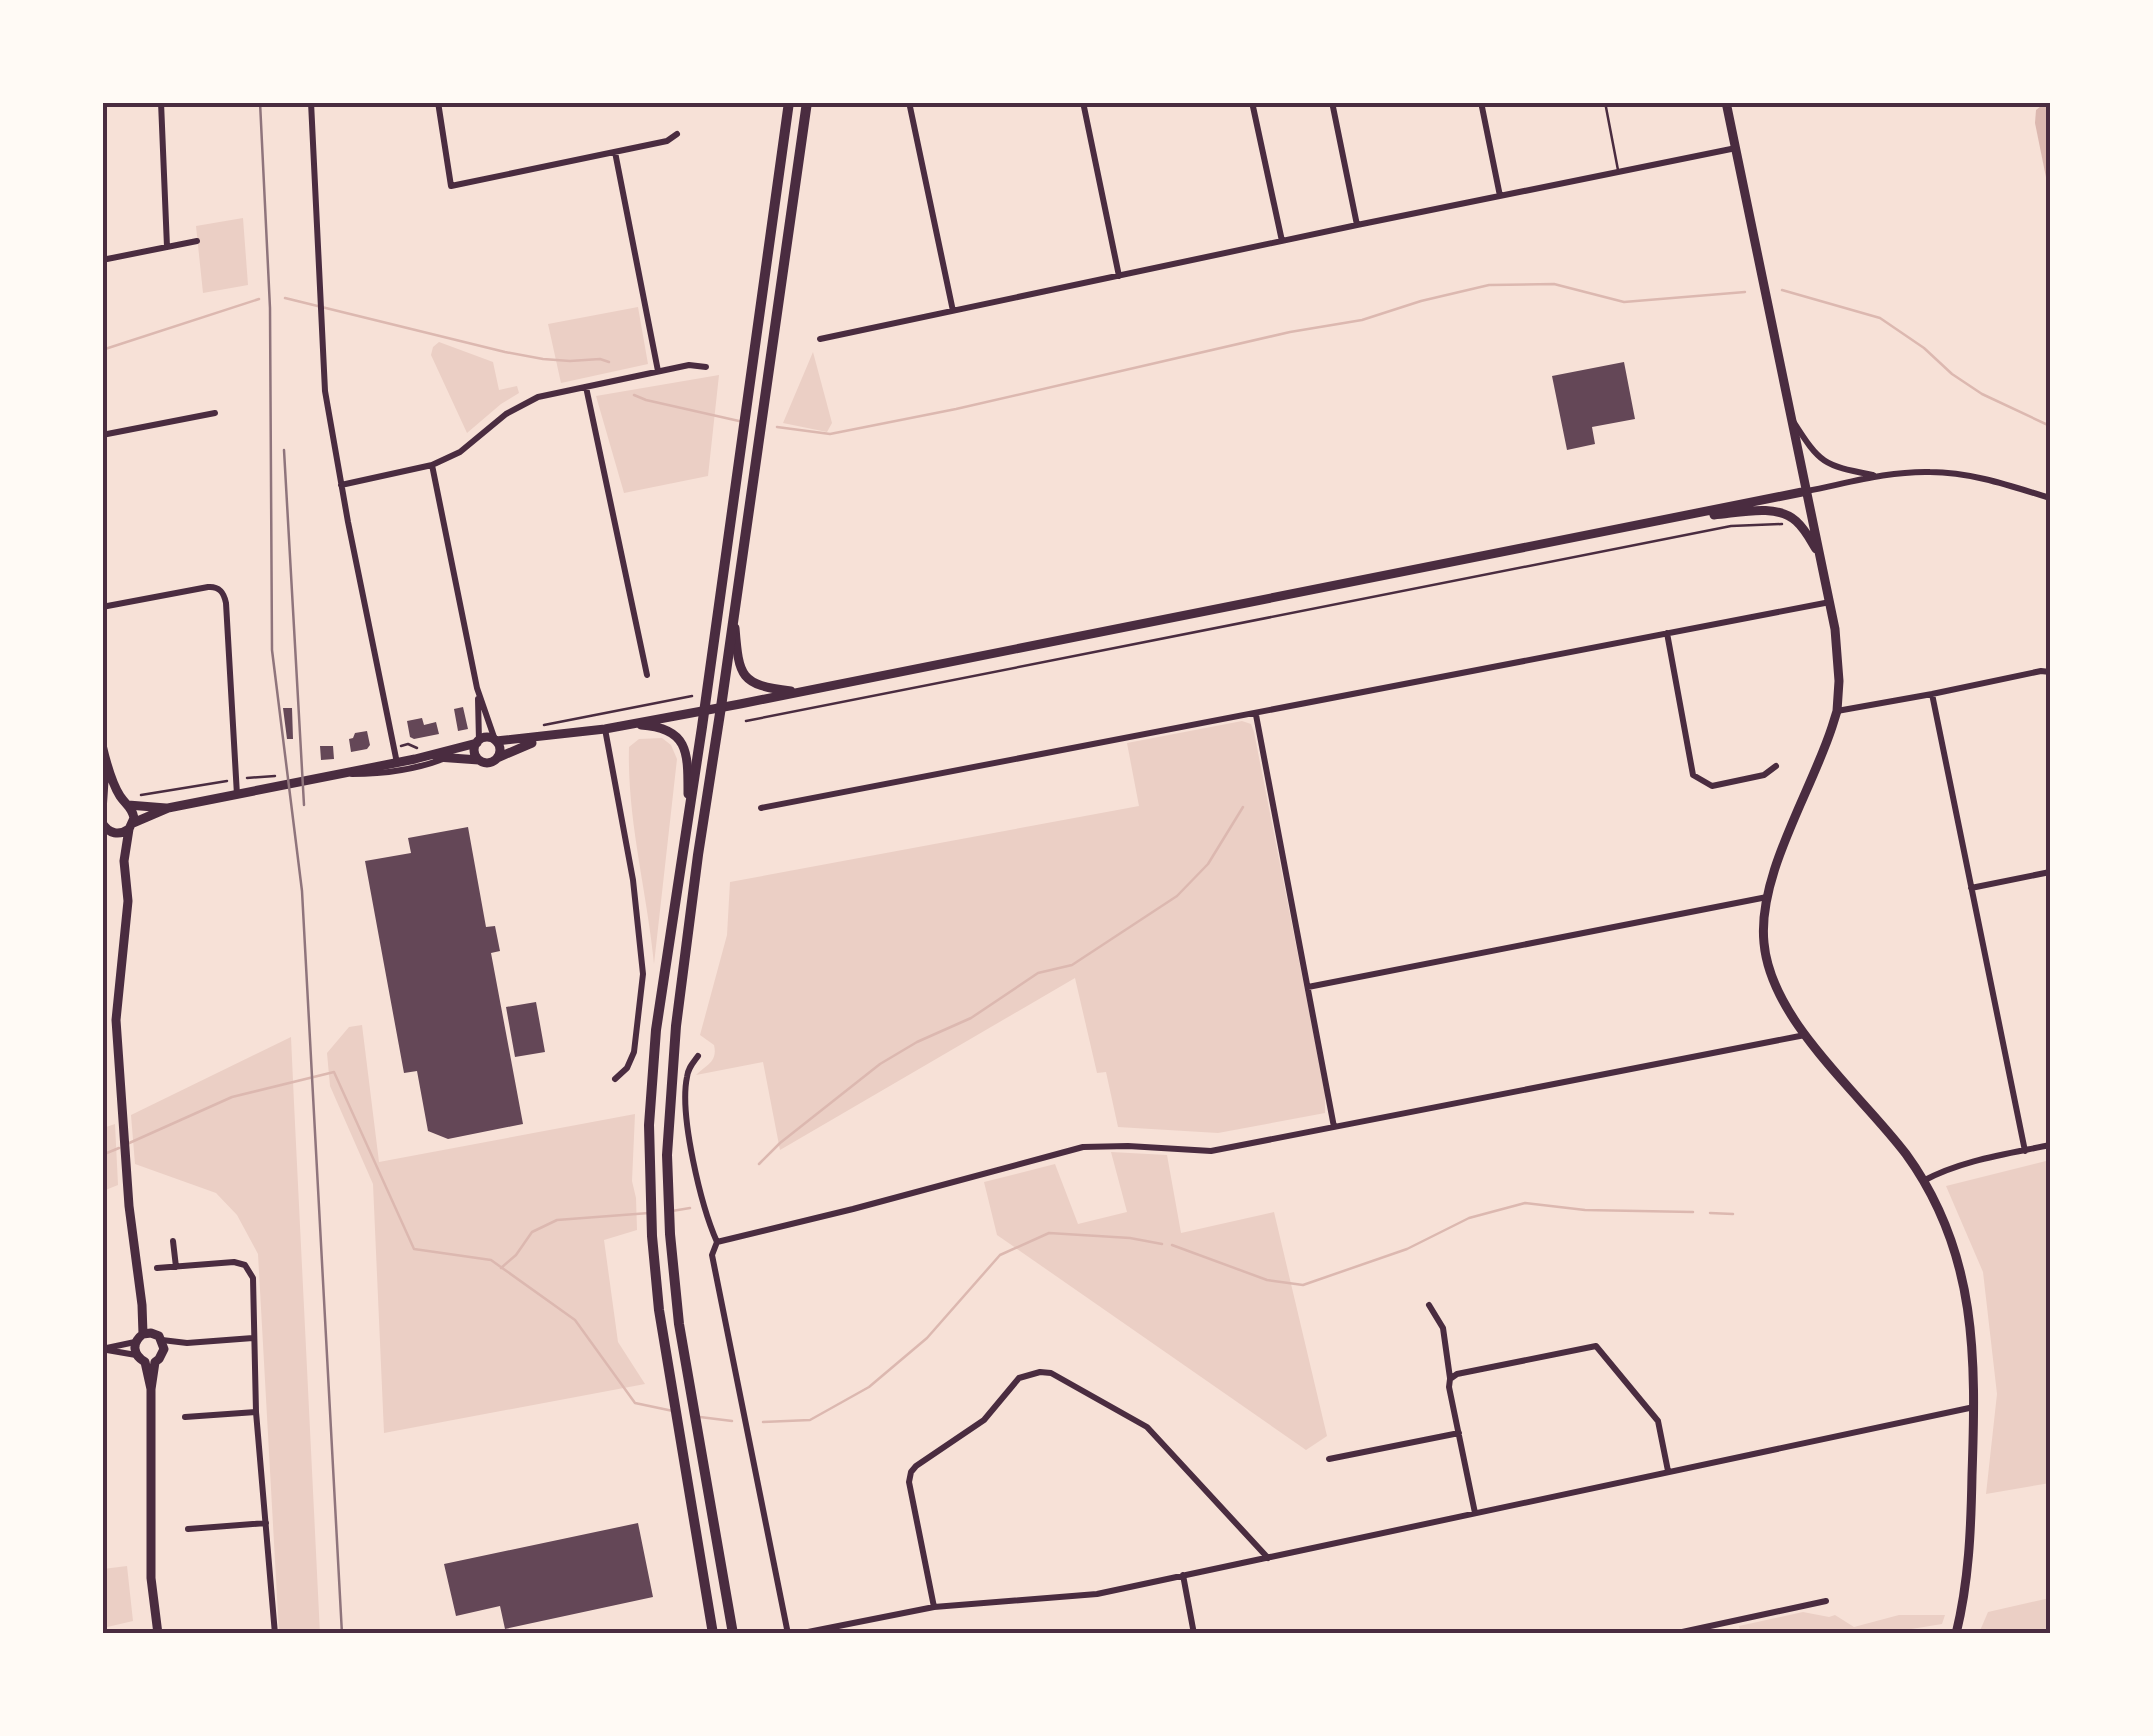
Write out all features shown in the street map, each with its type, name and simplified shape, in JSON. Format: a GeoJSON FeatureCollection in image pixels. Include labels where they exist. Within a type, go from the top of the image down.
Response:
{"type":"FeatureCollection","features":[{"type":"Feature","properties":{"kind":"main road"},"geometry":{"type":"LineString","coordinates":[[714,1634],[659,1310],[649,1125],[656,1030],[789,102]]}},
{"type":"Feature","properties":{"kind":"main road"},"geometry":{"type":"LineString","coordinates":[[734,1634],[679,1324],[667,1155],[676,1026],[698,855],[807,102]]}},
{"type":"Feature","properties":{"kind":"main road"},"geometry":{"type":"LineString","coordinates":[[1726,102],[1808,491],[1839,662],[1837,710],[1767,897],[1763,923],[1766,960],[1781,998],[1805,1034],[1898,1144],[1923,1181],[1954,1252],[1967,1298],[1974,1407],[1970,1553],[1956,1634]]}},
{"type":"Feature","properties":{"kind":"main road"},"geometry":{"type":"LineString","coordinates":[[105,829],[120,834],[168,808],[397,763],[485,738],[554,736],[722,707],[1808,491]]}},
{"type":"Feature","properties":{"kind":"main road"},"geometry":{"type":"LineString","coordinates":[[1676,518],[1784,514],[1803,528],[1820,556]]}},
{"type":"Feature","properties":{"kind":"main road"},"geometry":{"type":"LineString","coordinates":[[734,615],[737,652],[748,680],[767,688],[801,692]]}},
{"type":"Feature","properties":{"kind":"main road"},"geometry":{"type":"LineString","coordinates":[[628,724],[663,728],[683,744],[688,770],[688,812]]}},
{"type":"Feature","properties":{"kind":"main road"},"geometry":{"type":"LineString","coordinates":[[415,759],[449,757],[490,762],[520,746],[554,736]]}},
{"type":"Feature","properties":{"kind":"main road"},"geometry":{"type":"LineString","coordinates":[[496,740],[500,751],[497,758]]}},
{"type":"Feature","properties":{"kind":"main road"},"geometry":{"type":"LineString","coordinates":[[478,742],[475,754],[480,760]]}},
{"type":"Feature","properties":{"kind":"main road"},"geometry":{"type":"LineString","coordinates":[[102,745],[134,813],[124,861],[128,901],[116,1020],[128,1181],[149,1337],[145,1360],[151,1389],[151,1578],[158,1634]]}},
{"type":"Feature","properties":{"kind":"main road"},"geometry":{"type":"LineString","coordinates":[[103,810],[105,758]]}},
{"type":"Feature","properties":{"kind":"main road"},"geometry":{"type":"LineString","coordinates":[[103,810],[110,802],[168,808]]}},
{"type":"Feature","properties":{"kind":"main road"},"geometry":{"type":"LineString","coordinates":[[105,829],[124,861]]}},
{"type":"Feature","properties":{"kind":"main road"},"geometry":{"type":"LineString","coordinates":[[145,1360],[164,1352],[149,1337]]}},
{"type":"Feature","properties":{"kind":"street"},"geometry":{"type":"LineString","coordinates":[[161,102],[168,247]]}},
{"type":"Feature","properties":{"kind":"street"},"geometry":{"type":"LineString","coordinates":[[311,102],[325,391],[397,763]]}},
{"type":"Feature","properties":{"kind":"street"},"geometry":{"type":"LineString","coordinates":[[438,102],[451,186],[667,141],[677,134]]}},
{"type":"Feature","properties":{"kind":"street"},"geometry":{"type":"LineString","coordinates":[[909,102],[952,310]]}},
{"type":"Feature","properties":{"kind":"street"},"geometry":{"type":"LineString","coordinates":[[1083,102],[1119,276]]}},
{"type":"Feature","properties":{"kind":"street"},"geometry":{"type":"LineString","coordinates":[[1252,102],[1282,241]]}},
{"type":"Feature","properties":{"kind":"street"},"geometry":{"type":"LineString","coordinates":[[1332,102],[1357,225]]}},
{"type":"Feature","properties":{"kind":"street"},"geometry":{"type":"LineString","coordinates":[[1481,102],[1500,196]]}},
{"type":"Feature","properties":{"kind":"street"},"geometry":{"type":"LineString","coordinates":[[820,339],[1736,148]]}},
{"type":"Feature","properties":{"kind":"street"},"geometry":{"type":"LineString","coordinates":[[615,152],[658,371]]}},
{"type":"Feature","properties":{"kind":"street"},"geometry":{"type":"LineString","coordinates":[[102,260],[198,241]]}},
{"type":"Feature","properties":{"kind":"street"},"geometry":{"type":"LineString","coordinates":[[341,485],[432,465],[460,452],[520,405],[538,397],[689,364],[706,367]]}},
{"type":"Feature","properties":{"kind":"street"},"geometry":{"type":"LineString","coordinates":[[586,386],[647,674]]}},
{"type":"Feature","properties":{"kind":"street"},"geometry":{"type":"LineString","coordinates":[[102,434],[215,413]]}},
{"type":"Feature","properties":{"kind":"street"},"geometry":{"type":"LineString","coordinates":[[1793,420],[1809,446],[1826,463],[1879,476]]}},
{"type":"Feature","properties":{"kind":"street"},"geometry":{"type":"LineString","coordinates":[[432,465],[477,688],[496,740]]}},
{"type":"Feature","properties":{"kind":"street"},"geometry":{"type":"LineString","coordinates":[[1808,491],[1879,476],[1928,472],[1988,480],[2050,498]]}},
{"type":"Feature","properties":{"kind":"street"},"geometry":{"type":"LineString","coordinates":[[102,607],[208,586],[221,590],[226,603],[236,795]]}},
{"type":"Feature","properties":{"kind":"street"},"geometry":{"type":"LineString","coordinates":[[761,808],[1830,602]]}},
{"type":"Feature","properties":{"kind":"street"},"geometry":{"type":"LineString","coordinates":[[1667,632],[1693,775],[1712,786],[1764,775],[1776,766]]}},
{"type":"Feature","properties":{"kind":"street"},"geometry":{"type":"LineString","coordinates":[[1837,710],[2050,672]]}},
{"type":"Feature","properties":{"kind":"street"},"geometry":{"type":"LineString","coordinates":[[477,688],[478,742]]}},
{"type":"Feature","properties":{"kind":"street"},"geometry":{"type":"LineString","coordinates":[[1932,694],[2025,1150]]}},
{"type":"Feature","properties":{"kind":"street"},"geometry":{"type":"LineString","coordinates":[[1256,714],[1334,1126]]}},
{"type":"Feature","properties":{"kind":"street"},"geometry":{"type":"LineString","coordinates":[[604,729],[633,880],[644,974],[634,1052],[627,1068],[615,1079]]}},
{"type":"Feature","properties":{"kind":"street"},"geometry":{"type":"LineString","coordinates":[[340,774],[378,774],[449,757]]}},
{"type":"Feature","properties":{"kind":"street"},"geometry":{"type":"LineString","coordinates":[[1971,888],[2050,872]]}},
{"type":"Feature","properties":{"kind":"street"},"geometry":{"type":"LineString","coordinates":[[1308,987],[1767,897]]}},
{"type":"Feature","properties":{"kind":"street"},"geometry":{"type":"LineString","coordinates":[[717,1242],[853,1210],[1083,1147],[1211,1151],[1805,1034]]}},
{"type":"Feature","properties":{"kind":"street"},"geometry":{"type":"LineString","coordinates":[[698,1056],[686,1079],[685,1104],[705,1208],[717,1242],[712,1255],[788,1634]]}},
{"type":"Feature","properties":{"kind":"street"},"geometry":{"type":"LineString","coordinates":[[1923,1181],[1944,1170],[2050,1145]]}},
{"type":"Feature","properties":{"kind":"street"},"geometry":{"type":"LineString","coordinates":[[173,1241],[176,1267]]}},
{"type":"Feature","properties":{"kind":"street"},"geometry":{"type":"LineString","coordinates":[[157,1268],[234,1262],[245,1265],[253,1278],[256,1412],[274,1634]]}},
{"type":"Feature","properties":{"kind":"street"},"geometry":{"type":"LineString","coordinates":[[1429,1306],[1444,1328],[1449,1386],[1474,1512]]}},
{"type":"Feature","properties":{"kind":"street"},"geometry":{"type":"LineString","coordinates":[[102,1349],[149,1337],[187,1343],[253,1338]]}},
{"type":"Feature","properties":{"kind":"street"},"geometry":{"type":"LineString","coordinates":[[164,1352],[187,1343]]}},
{"type":"Feature","properties":{"kind":"street"},"geometry":{"type":"LineString","coordinates":[[1450,1379],[1457,1374],[1596,1346],[1658,1422],[1668,1471]]}},
{"type":"Feature","properties":{"kind":"street"},"geometry":{"type":"LineString","coordinates":[[102,1349],[145,1360]]}},
{"type":"Feature","properties":{"kind":"street"},"geometry":{"type":"LineString","coordinates":[[934,1607],[909,1482],[911,1472],[984,1420],[1019,1378],[1040,1372],[1051,1373],[1147,1428],[1268,1558]]}},
{"type":"Feature","properties":{"kind":"street"},"geometry":{"type":"LineString","coordinates":[[798,1634],[934,1607],[1097,1594],[1974,1407]]}},
{"type":"Feature","properties":{"kind":"street"},"geometry":{"type":"LineString","coordinates":[[185,1417],[256,1412]]}},
{"type":"Feature","properties":{"kind":"street"},"geometry":{"type":"LineString","coordinates":[[1328,1459],[1458,1432]]}},
{"type":"Feature","properties":{"kind":"street"},"geometry":{"type":"LineString","coordinates":[[188,1528],[266,1523]]}},
{"type":"Feature","properties":{"kind":"street"},"geometry":{"type":"LineString","coordinates":[[1182,1576],[1194,1634]]}},
{"type":"Feature","properties":{"kind":"street"},"geometry":{"type":"LineString","coordinates":[[1675,1633],[1826,1602]]}},
{"type":"Feature","properties":{"kind":"lane"},"geometry":{"type":"LineString","coordinates":[[1605,102],[1619,174]]}},
{"type":"Feature","properties":{"kind":"path"},"geometry":{"type":"LineString","coordinates":[[746,721],[1731,526],[1788,527]]}},
{"type":"Feature","properties":{"kind":"path"},"geometry":{"type":"LineString","coordinates":[[533,727],[692,696]]}},
{"type":"Feature","properties":{"kind":"path"},"geometry":{"type":"LineString","coordinates":[[408,744],[418,748]]}},
{"type":"Feature","properties":{"kind":"path"},"geometry":{"type":"LineString","coordinates":[[247,778],[276,776]]}},
{"type":"Feature","properties":{"kind":"path"},"geometry":{"type":"LineString","coordinates":[[142,795],[228,781]]}},
{"type":"Feature","properties":{"kind":"shaded area"},"geometry":{"type":"Polygon","coordinates":[[[2050,103],[2050,197],[2035,123],[2036,110],[2050,103]]]}},
{"type":"Feature","properties":{"kind":"shaded area"},"geometry":{"type":"Polygon","coordinates":[[[243,218],[248,285],[203,293],[196,226],[243,218]]]}},
{"type":"Feature","properties":{"kind":"shaded area"},"geometry":{"type":"Polygon","coordinates":[[[638,307],[648,364],[561,383],[548,324],[638,307]]]}},
{"type":"Feature","properties":{"kind":"shaded area"},"geometry":{"type":"Polygon","coordinates":[[[439,342],[493,362],[499,390],[517,386],[519,393],[467,433],[431,355],[439,342]]]}},
{"type":"Feature","properties":{"kind":"shaded area"},"geometry":{"type":"Polygon","coordinates":[[[813,352],[832,423],[827,432],[783,423],[813,352]]]}},
{"type":"Feature","properties":{"kind":"shaded area"},"geometry":{"type":"Polygon","coordinates":[[[719,375],[708,476],[624,493],[596,396],[719,375]]]}},
{"type":"Feature","properties":{"kind":"shaded area"},"geometry":{"type":"Polygon","coordinates":[[[1242,721],[1251,724],[1254,732],[1325,1092],[1325,1113],[1218,1133],[1118,1127],[1106,1072],[1097,1073],[1075,978],[780,1150],[763,1062],[696,1075],[714,1055],[714,1045],[700,1035],[727,935],[730,882],[1139,806],[1127,743],[1242,721]]]}},
{"type":"Feature","properties":{"kind":"shaded area"},"geometry":{"type":"Polygon","coordinates":[[[662,738],[671,745],[677,759],[654,964],[634,828],[629,747],[639,739],[662,738]]]}},
{"type":"Feature","properties":{"kind":"shaded area"},"geometry":{"type":"Polygon","coordinates":[[[362,1025],[379,1162],[635,1114],[632,1181],[637,1230],[604,1240],[618,1342],[645,1384],[384,1433],[373,1184],[330,1086],[327,1053],[349,1027],[362,1025]]]}},
{"type":"Feature","properties":{"kind":"shaded area"},"geometry":{"type":"Polygon","coordinates":[[[291,1037],[320,1634],[279,1633],[258,1254],[237,1215],[216,1193],[135,1164],[131,1115],[291,1037]]]}},
{"type":"Feature","properties":{"kind":"shaded area"},"geometry":{"type":"Polygon","coordinates":[[[115,1124],[118,1185],[103,1191],[103,1128],[115,1124]]]}},
{"type":"Feature","properties":{"kind":"shaded area"},"geometry":{"type":"Polygon","coordinates":[[[1111,1152],[1167,1155],[1181,1233],[1274,1212],[1327,1436],[1306,1450],[997,1235],[984,1182],[1055,1164],[1078,1224],[1127,1212],[1111,1152]]]}},
{"type":"Feature","properties":{"kind":"shaded area"},"geometry":{"type":"Polygon","coordinates":[[[2050,1160],[2050,1483],[1986,1494],[1997,1394],[1983,1272],[1946,1186],[2050,1160]]]}},
{"type":"Feature","properties":{"kind":"shaded area"},"geometry":{"type":"Polygon","coordinates":[[[127,1566],[133,1621],[103,1628],[103,1569],[127,1566]]]}},
{"type":"Feature","properties":{"kind":"shaded area"},"geometry":{"type":"Polygon","coordinates":[[[2050,1598],[2050,1633],[1979,1633],[1988,1612],[2050,1598]]]}},
{"type":"Feature","properties":{"kind":"shaded area"},"geometry":{"type":"Polygon","coordinates":[[[1803,1612],[1835,1615],[1854,1627],[1899,1615],[1945,1615],[1942,1624],[1887,1633],[1741,1633],[1739,1626],[1803,1612]]]}},
{"type":"Feature","properties":{"kind":"building"},"geometry":{"type":"Polygon","coordinates":[[[1624,362],[1635,419],[1592,427],[1595,444],[1567,450],[1552,376],[1624,362]]]}},
{"type":"Feature","properties":{"kind":"building"},"geometry":{"type":"Polygon","coordinates":[[[463,707],[468,729],[458,731],[454,709],[463,707]]]}},
{"type":"Feature","properties":{"kind":"building"},"geometry":{"type":"Polygon","coordinates":[[[283,708],[292,708],[293,739],[287,739],[283,708]]]}},
{"type":"Feature","properties":{"kind":"building"},"geometry":{"type":"Polygon","coordinates":[[[422,718],[424,725],[436,722],[439,734],[410,737],[407,721],[422,718]]]}},
{"type":"Feature","properties":{"kind":"building"},"geometry":{"type":"Polygon","coordinates":[[[367,731],[367,749],[351,752],[349,739],[355,733],[367,731]]]}},
{"type":"Feature","properties":{"kind":"building"},"geometry":{"type":"Polygon","coordinates":[[[320,746],[333,746],[334,759],[321,760],[320,746]]]}},
{"type":"Feature","properties":{"kind":"building"},"geometry":{"type":"Polygon","coordinates":[[[468,827],[486,927],[495,926],[500,951],[491,953],[523,1124],[448,1139],[428,1131],[417,1071],[404,1073],[365,861],[411,853],[408,838],[468,827]]]}},
{"type":"Feature","properties":{"kind":"building"},"geometry":{"type":"Polygon","coordinates":[[[536,1002],[545,1052],[515,1057],[506,1007],[536,1002]]]}},
{"type":"Feature","properties":{"kind":"building"},"geometry":{"type":"Polygon","coordinates":[[[638,1523],[653,1597],[505,1629],[500,1606],[456,1616],[444,1564],[638,1523]]]}},
{"type":"Feature","properties":{"kind":"waterway"},"geometry":{"type":"LineString","coordinates":[[777,427],[830,434],[956,409],[1290,332],[1362,320],[1489,285],[1554,284],[1624,302],[1745,292]]}},
{"type":"Feature","properties":{"kind":"waterway"},"geometry":{"type":"LineString","coordinates":[[1782,290],[1880,318],[1982,394],[2050,426]]}},
{"type":"Feature","properties":{"kind":"waterway"},"geometry":{"type":"LineString","coordinates":[[285,298],[505,352],[543,359],[609,362]]}},
{"type":"Feature","properties":{"kind":"waterway"},"geometry":{"type":"LineString","coordinates":[[102,350],[259,299]]}},
{"type":"Feature","properties":{"kind":"waterway"},"geometry":{"type":"LineString","coordinates":[[634,395],[739,421]]}},
{"type":"Feature","properties":{"kind":"waterway"},"geometry":{"type":"LineString","coordinates":[[759,1164],[880,1064],[971,1018],[1038,973],[1072,965],[1177,896],[1208,864],[1243,807]]}},
{"type":"Feature","properties":{"kind":"waterway"},"geometry":{"type":"LineString","coordinates":[[127,1144],[232,1097],[334,1072],[414,1249],[491,1260],[575,1320],[635,1403],[673,1411]]}},
{"type":"Feature","properties":{"kind":"waterway"},"geometry":{"type":"LineString","coordinates":[[102,1155],[119,1148]]}},
{"type":"Feature","properties":{"kind":"waterway"},"geometry":{"type":"LineString","coordinates":[[1172,1245],[1267,1280],[1303,1285],[1407,1249],[1469,1218],[1525,1203],[1585,1210],[1693,1212]]}},
{"type":"Feature","properties":{"kind":"waterway"},"geometry":{"type":"LineString","coordinates":[[672,1211],[690,1208]]}},
{"type":"Feature","properties":{"kind":"waterway"},"geometry":{"type":"LineString","coordinates":[[501,1268],[532,1232],[557,1220],[649,1213]]}},
{"type":"Feature","properties":{"kind":"waterway"},"geometry":{"type":"LineString","coordinates":[[1710,1213],[1733,1214]]}},
{"type":"Feature","properties":{"kind":"waterway"},"geometry":{"type":"LineString","coordinates":[[763,1422],[810,1420],[869,1387],[927,1338],[1000,1255],[1049,1233],[1162,1244]]}},
{"type":"Feature","properties":{"kind":"waterway"},"geometry":{"type":"LineString","coordinates":[[700,1417],[732,1421]]}},
{"type":"Feature","properties":{"kind":"railway"},"geometry":{"type":"LineString","coordinates":[[260,102],[270,308],[272,650],[302,891],[342,1634]]}},
{"type":"Feature","properties":{"kind":"railway"},"geometry":{"type":"LineString","coordinates":[[284,450],[304,805]]}}]}
